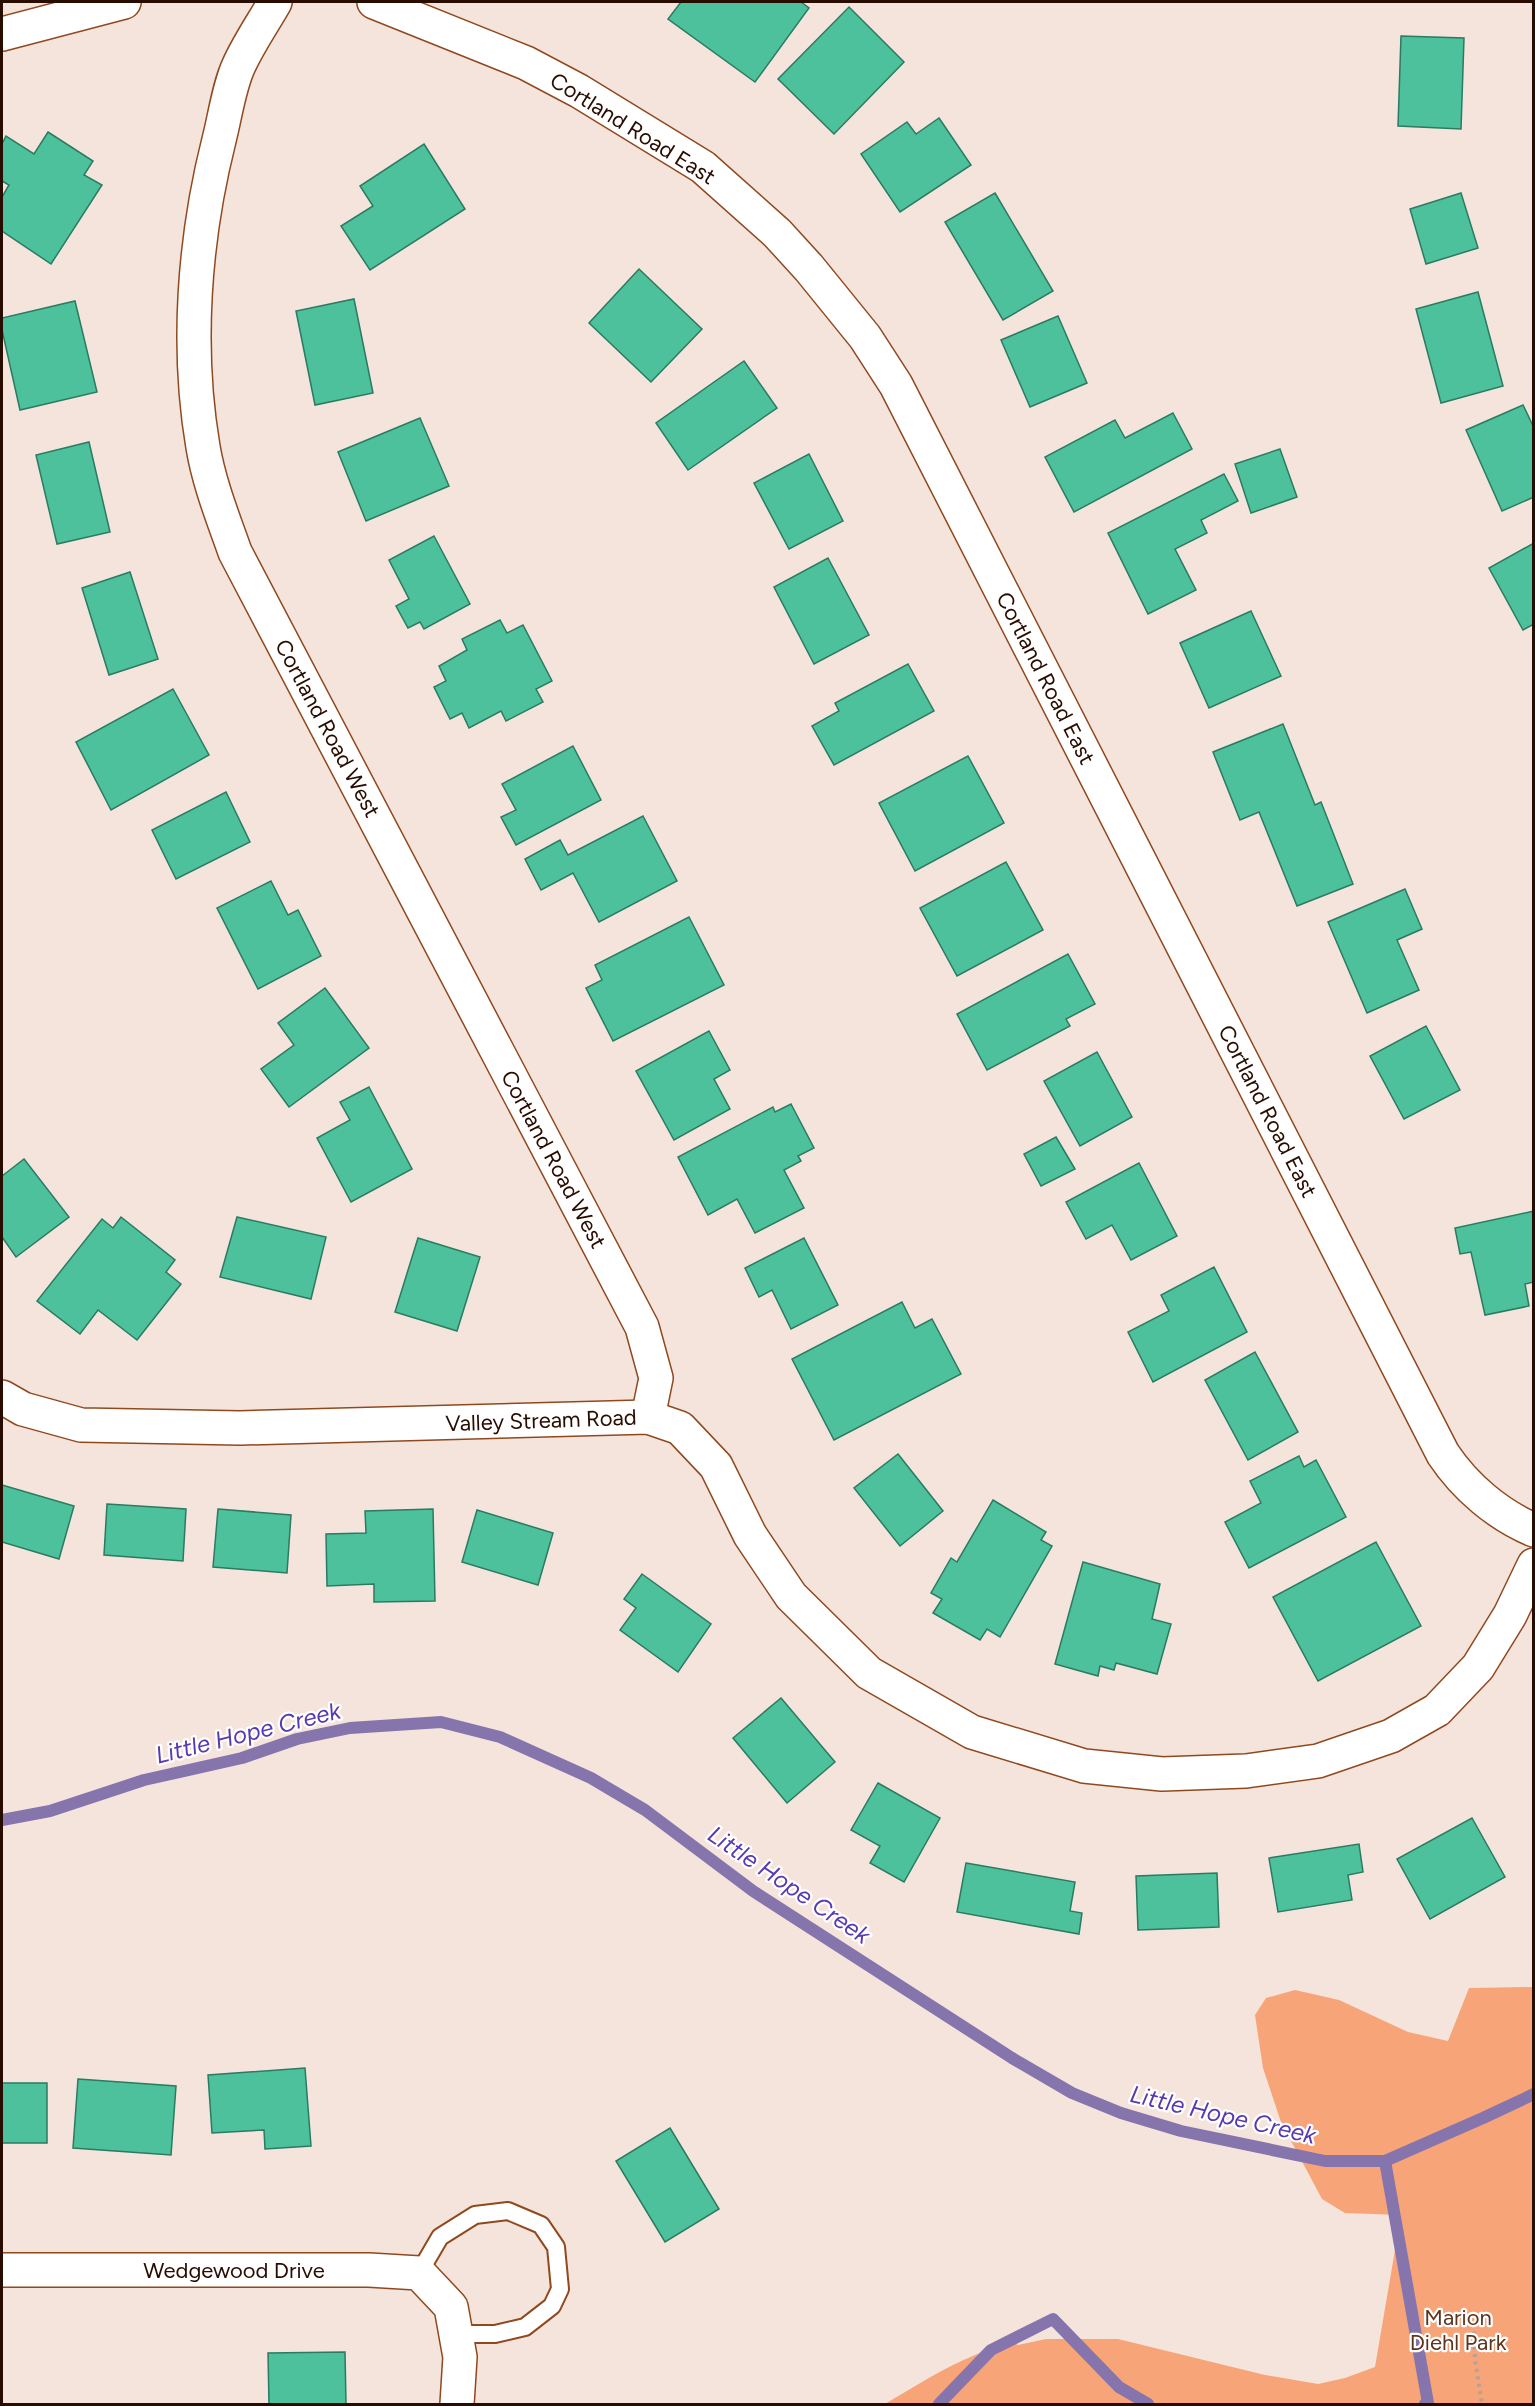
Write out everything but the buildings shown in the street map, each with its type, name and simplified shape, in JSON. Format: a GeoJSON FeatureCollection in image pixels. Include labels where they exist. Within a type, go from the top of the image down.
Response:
{"type":"FeatureCollection","features":[{"type":"Feature","properties":{"kind":"street"},"geometry":{"type":"LineString","coordinates":[[2,34],[124,2]]}},
{"type":"Feature","properties":{"kind":"street","name":"Cortland Road West"},"geometry":{"type":"LineString","coordinates":[[275,2],[238,67],[214,162],[205,212],[196,285],[194,367],[203,447],[212,486],[235,552],[642,1327],[656,1378],[648,1417]]}},
{"type":"Feature","properties":{"kind":"street","name":"Cortland Road East"},"geometry":{"type":"LineString","coordinates":[[374,2],[526,63],[579,91],[703,167],[777,233],[865,337],[896,385],[1443,1454],[1473,1491],[1520,1525],[1533,1530]]}},
{"type":"Feature","properties":{"kind":"street","name":"Valley Stream Road"},"geometry":{"type":"LineString","coordinates":[[2,1397],[23,1409],[81,1425],[240,1428],[648,1417],[680,1428],[716,1466],[750,1535],[791,1596],[870,1673],[972,1732],[1084,1766],[1162,1774],[1246,1771],[1318,1761],[1390,1736],[1437,1710],[1478,1667],[1510,1615],[1533,1565]]}},
{"type":"Feature","properties":{"kind":"street","name":"Wedgewood Drive"},"geometry":{"type":"LineString","coordinates":[[2,2270],[369,2270],[419,2273]]}},
{"type":"Feature","properties":{"kind":"street"},"geometry":{"type":"LineString","coordinates":[[419,2273],[453,2320],[460,2356],[457,2404]]}},
{"type":"Feature","properties":{"kind":"lane"},"geometry":{"type":"LineString","coordinates":[[419,2273],[440,2237],[475,2216],[508,2211],[541,2225],[556,2247],[560,2289],[552,2306],[525,2328],[495,2334],[453,2320]]}},
{"type":"Feature","properties":{"kind":"path"},"geometry":{"type":"LineString","coordinates":[[1474,2324],[1475,2360],[1482,2404]]}},
{"type":"Feature","properties":{"kind":"green space","name":"Marion Diehl Park"},"geometry":{"type":"Polygon","coordinates":[[[1533,1987],[1533,2404],[885,2404],[940,2372],[975,2355],[1005,2348],[1014,2343],[1018,2345],[1046,2339],[1118,2339],[1265,2375],[1318,2384],[1345,2378],[1375,2367],[1401,2215],[1345,2213],[1322,2199],[1281,2122],[1263,2068],[1255,2015],[1266,1998],[1295,1990],[1339,2000],[1408,2032],[1448,2041],[1469,1988],[1533,1987]]]}},
{"type":"Feature","properties":{"kind":"waterway","name":"Little Hope Creek"},"geometry":{"type":"LineString","coordinates":[[2,1820],[50,1811],[144,1780],[242,1758],[297,1739],[350,1728],[441,1722],[500,1737],[591,1778],[645,1810],[753,1891],[1012,2058],[1072,2093],[1121,2113],[1181,2131],[1325,2161],[1385,2161],[1534,2094]]}},
{"type":"Feature","properties":{"kind":"waterway"},"geometry":{"type":"LineString","coordinates":[[1385,2161],[1428,2403],[1425,2404]]}},
{"type":"Feature","properties":{"kind":"waterway"},"geometry":{"type":"LineString","coordinates":[[939,2404],[991,2350],[1053,2319],[1119,2387],[1148,2404]]}}]}
